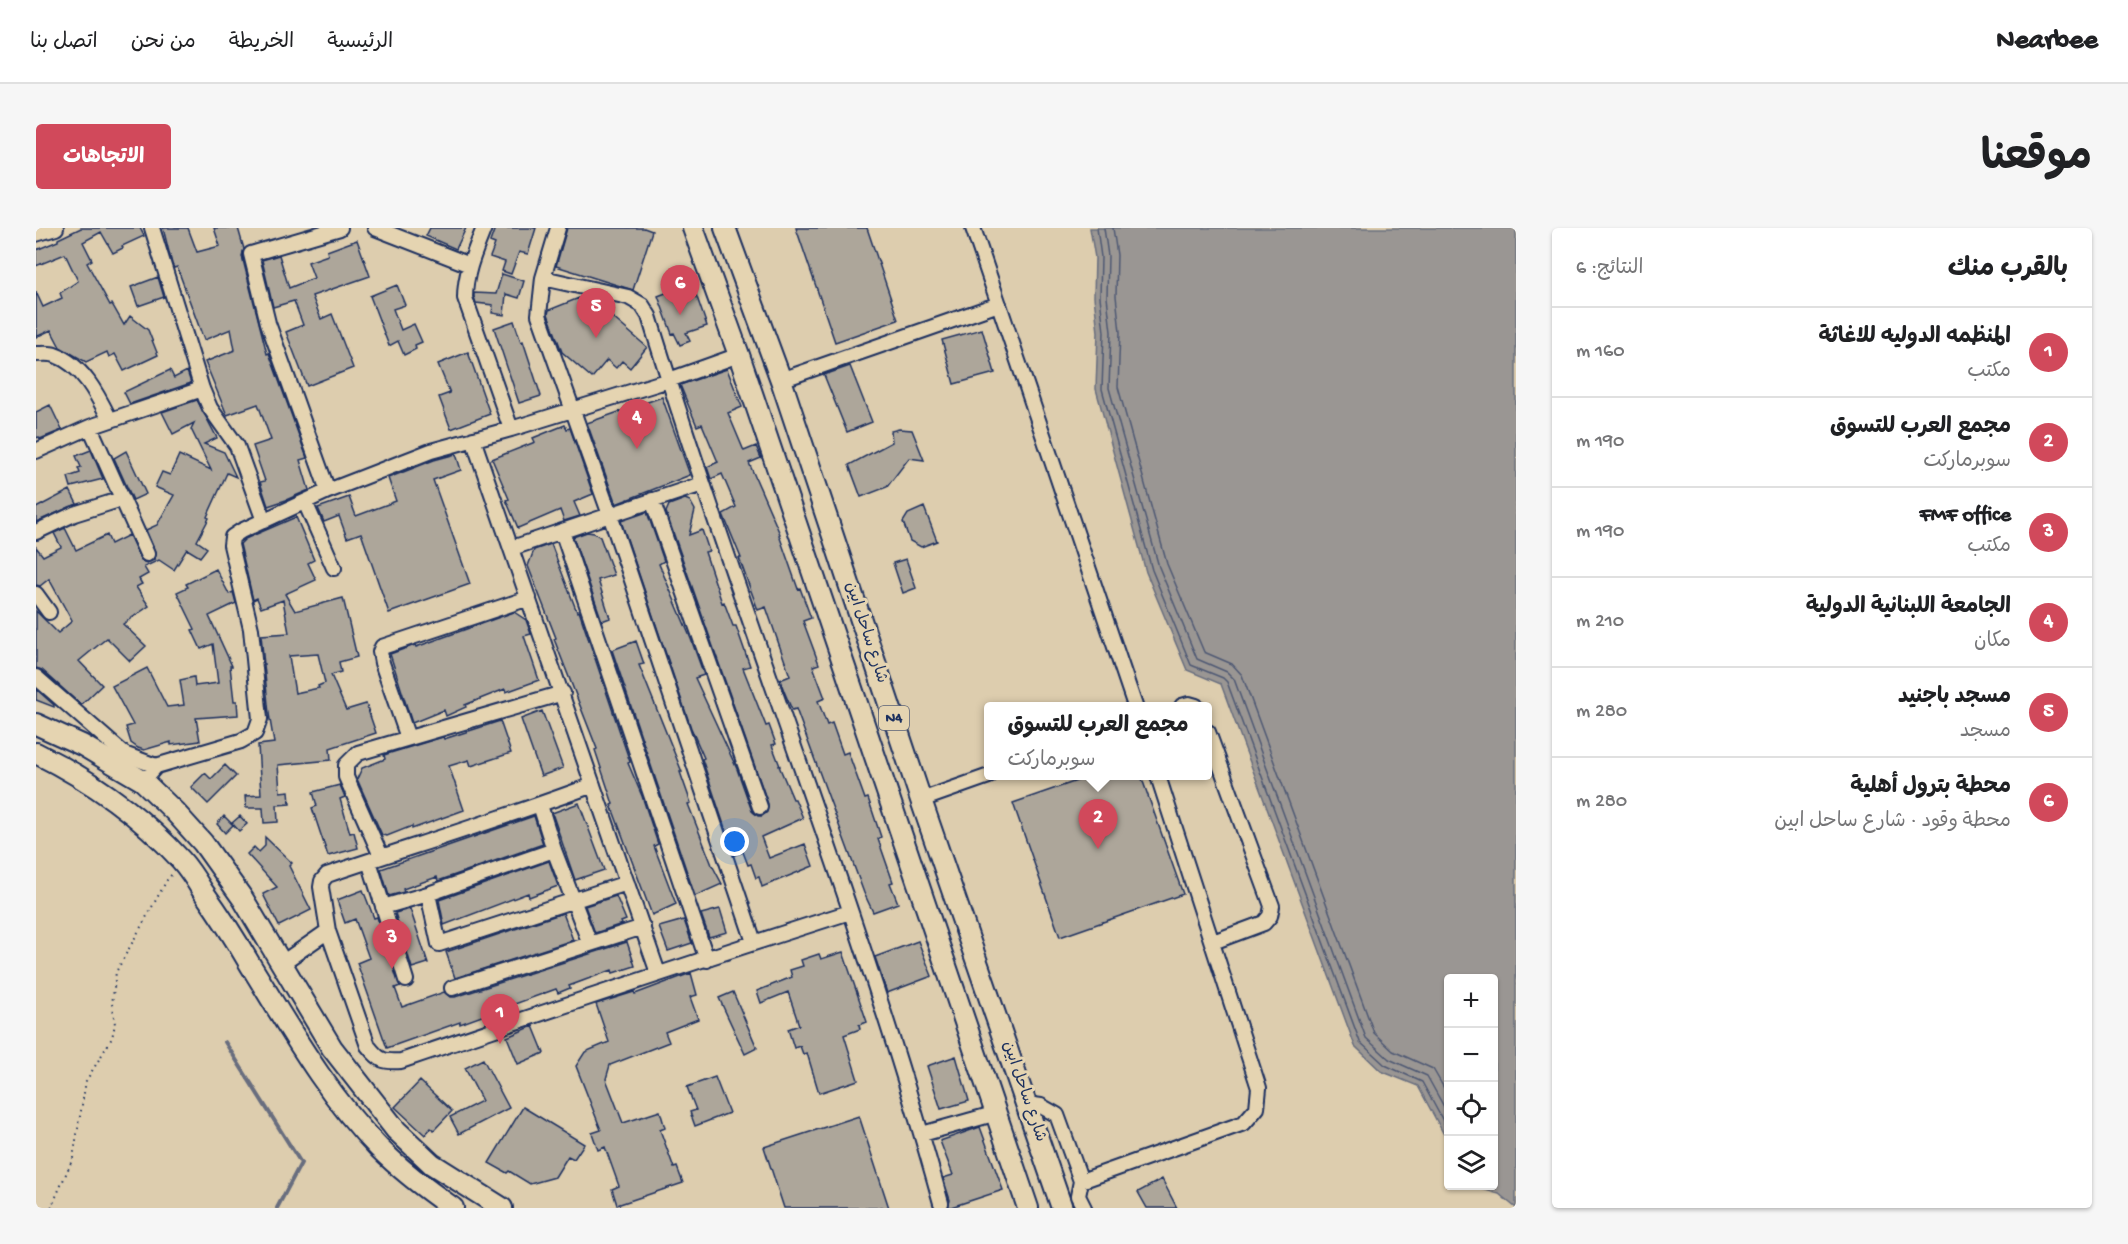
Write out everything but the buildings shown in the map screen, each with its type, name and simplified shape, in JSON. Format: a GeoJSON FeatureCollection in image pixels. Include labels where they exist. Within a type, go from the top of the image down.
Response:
{"type":"FeatureCollection","features":[{"type":"Feature","properties":{"kind":"highway","name":"شارع ساحل ابين"},"geometry":{"type":"LineString","coordinates":[[693,228],[739,355],[1028,1208]]}},
{"type":"Feature","properties":{"kind":"highway","name":"شارع ساحل ابين"},"geometry":{"type":"LineString","coordinates":[[724,228],[781,380],[921,800],[1028,1104],[1062,1208]]}},
{"type":"Feature","properties":{"kind":"highway"},"geometry":{"type":"LineString","coordinates":[[36,724],[82,745],[143,781],[203,843],[243,899],[332,1048],[396,1130],[432,1164],[502,1208]]}},
{"type":"Feature","properties":{"kind":"highway"},"geometry":{"type":"LineString","coordinates":[[36,753],[68,768],[122,805],[183,862],[221,916],[310,1061],[345,1109],[379,1147],[418,1183],[453,1208]]}},
{"type":"Feature","properties":{"kind":"highway"},"geometry":{"type":"LineString","coordinates":[[997,1113],[1028,1104]]}},
{"type":"Feature","properties":{"kind":"street"},"geometry":{"type":"LineString","coordinates":[[36,234],[56,228]]}},
{"type":"Feature","properties":{"kind":"street"},"geometry":{"type":"LineString","coordinates":[[152,228],[202,389],[210,408],[237,446],[264,521]]}},
{"type":"Feature","properties":{"kind":"street"},"geometry":{"type":"LineString","coordinates":[[328,490],[268,323],[251,254],[340,228]]}},
{"type":"Feature","properties":{"kind":"street"},"geometry":{"type":"LineString","coordinates":[[375,228],[470,265]]}},
{"type":"Feature","properties":{"kind":"street"},"geometry":{"type":"LineString","coordinates":[[483,228],[470,265],[465,285],[465,298],[511,429]]}},
{"type":"Feature","properties":{"kind":"street"},"geometry":{"type":"LineString","coordinates":[[558,228],[543,278],[539,315],[754,942]]}},
{"type":"Feature","properties":{"kind":"street"},"geometry":{"type":"LineString","coordinates":[[973,228],[1135,702]]}},
{"type":"Feature","properties":{"kind":"street"},"geometry":{"type":"LineString","coordinates":[[543,278],[628,297],[642,305],[649,316],[702,484],[850,912],[922,1134],[940,1203]]}},
{"type":"Feature","properties":{"kind":"street"},"geometry":{"type":"LineString","coordinates":[[781,380],[999,304]]}},
{"type":"Feature","properties":{"kind":"street"},"geometry":{"type":"LineString","coordinates":[[36,354],[54,354],[73,366],[93,388],[110,420]]}},
{"type":"Feature","properties":{"kind":"street"},"geometry":{"type":"LineString","coordinates":[[143,781],[156,766],[242,741],[255,733],[260,719],[251,629],[231,545],[232,537],[328,490],[431,451],[669,380],[739,355]]}},
{"type":"Feature","properties":{"kind":"street"},"geometry":{"type":"LineString","coordinates":[[36,451],[90,427],[202,389]]}},
{"type":"Feature","properties":{"kind":"street"},"geometry":{"type":"LineString","coordinates":[[90,427],[147,554]]}},
{"type":"Feature","properties":{"kind":"street"},"geometry":{"type":"LineString","coordinates":[[473,439],[563,693],[658,973]]}},
{"type":"Feature","properties":{"kind":"street"},"geometry":{"type":"LineString","coordinates":[[512,548],[702,484]]}},
{"type":"Feature","properties":{"kind":"street"},"geometry":{"type":"LineString","coordinates":[[36,532],[74,514],[122,499]]}},
{"type":"Feature","properties":{"kind":"street"},"geometry":{"type":"LineString","coordinates":[[652,500],[760,807]]}},
{"type":"Feature","properties":{"kind":"street"},"geometry":{"type":"LineString","coordinates":[[305,502],[334,568]]}},
{"type":"Feature","properties":{"kind":"street"},"geometry":{"type":"LineString","coordinates":[[562,531],[707,960]]}},
{"type":"Feature","properties":{"kind":"street"},"geometry":{"type":"LineString","coordinates":[[36,594],[49,612]]}},
{"type":"Feature","properties":{"kind":"street"},"geometry":{"type":"LineString","coordinates":[[408,738],[382,663],[380,652],[382,647],[529,598]]}},
{"type":"Feature","properties":{"kind":"street"},"geometry":{"type":"LineString","coordinates":[[36,677],[124,754],[156,766]]}},
{"type":"Feature","properties":{"kind":"street"},"geometry":{"type":"LineString","coordinates":[[406,980],[383,907],[375,859],[346,777],[346,765],[358,753],[563,693]]}},
{"type":"Feature","properties":{"kind":"street"},"geometry":{"type":"LineString","coordinates":[[1212,743],[1272,906],[1270,916],[1264,923],[1213,942]]}},
{"type":"Feature","properties":{"kind":"street"},"geometry":{"type":"LineString","coordinates":[[921,800],[984,778]]}},
{"type":"Feature","properties":{"kind":"street"},"geometry":{"type":"LineString","coordinates":[[1081,1182],[1244,1123],[1257,1108],[1259,1088],[1159,780]]}},
{"type":"Feature","properties":{"kind":"street"},"geometry":{"type":"LineString","coordinates":[[593,785],[540,805],[327,875],[322,881],[327,931],[368,1046],[377,1057],[385,1062],[401,1061],[658,973],[707,960],[754,942],[850,912]]}},
{"type":"Feature","properties":{"kind":"street"},"geometry":{"type":"LineString","coordinates":[[540,805],[554,850],[590,944]]}},
{"type":"Feature","properties":{"kind":"street"},"geometry":{"type":"LineString","coordinates":[[383,907],[428,894],[554,850]]}},
{"type":"Feature","properties":{"kind":"street"},"geometry":{"type":"LineString","coordinates":[[428,894],[439,944],[627,883]]}},
{"type":"Feature","properties":{"kind":"street"},"geometry":{"type":"LineString","coordinates":[[452,988],[643,927]]}},
{"type":"Feature","properties":{"kind":"street"},"geometry":{"type":"LineString","coordinates":[[282,963],[327,931]]}},
{"type":"Feature","properties":{"kind":"street"},"geometry":{"type":"LineString","coordinates":[[1028,1104],[1041,1106],[1056,1114],[1081,1182],[1078,1196],[1084,1208]]}},
{"type":"Feature","properties":{"kind":"street"},"geometry":{"type":"LineString","coordinates":[[922,1134],[997,1113]]}},
{"type":"Feature","properties":{"kind":"path"},"geometry":{"type":"LineString","coordinates":[[51,1208],[73,1158],[86,1081],[112,1038],[114,1024],[112,1004],[116,972],[167,880],[183,862]]}},
{"type":"Feature","properties":{"kind":"water"},"geometry":{"type":"Polygon","coordinates":[[[1090,228],[1516,228],[1516,1208],[1499,1194],[1486,1190],[1498,1190],[1498,974],[1444,974],[1444,1135],[1418,1086],[1381,1071],[1355,1046],[1221,684],[1187,670],[1146,572],[1096,389],[1098,332],[1094,297],[1095,258],[1090,228]]]}},
{"type":"Feature","properties":{"kind":"waterway"},"geometry":{"type":"LineString","coordinates":[[225,1042],[301,1163],[277,1208]]}},
{"type":"Feature","properties":{"kind":"place","name":"محطة بترول أهلية"},"geometry":{"type":"Point","coordinates":[680,315]}},
{"type":"Feature","properties":{"kind":"place","name":"مسجد باجنيد"},"geometry":{"type":"Point","coordinates":[596,338]}},
{"type":"Feature","properties":{"kind":"place","name":"الجامعة اللبنانية الدولية"},"geometry":{"type":"Point","coordinates":[637,449]}},
{"type":"Feature","properties":{"kind":"place","name":"مجمع العرب للتسوق"},"geometry":{"type":"Point","coordinates":[1098,849]}},
{"type":"Feature","properties":{"kind":"place","name":"FMF office"},"geometry":{"type":"Point","coordinates":[392,969]}},
{"type":"Feature","properties":{"kind":"place","name":"المنظمه الدوليه للاغاثة"},"geometry":{"type":"Point","coordinates":[500,1044]}}]}
